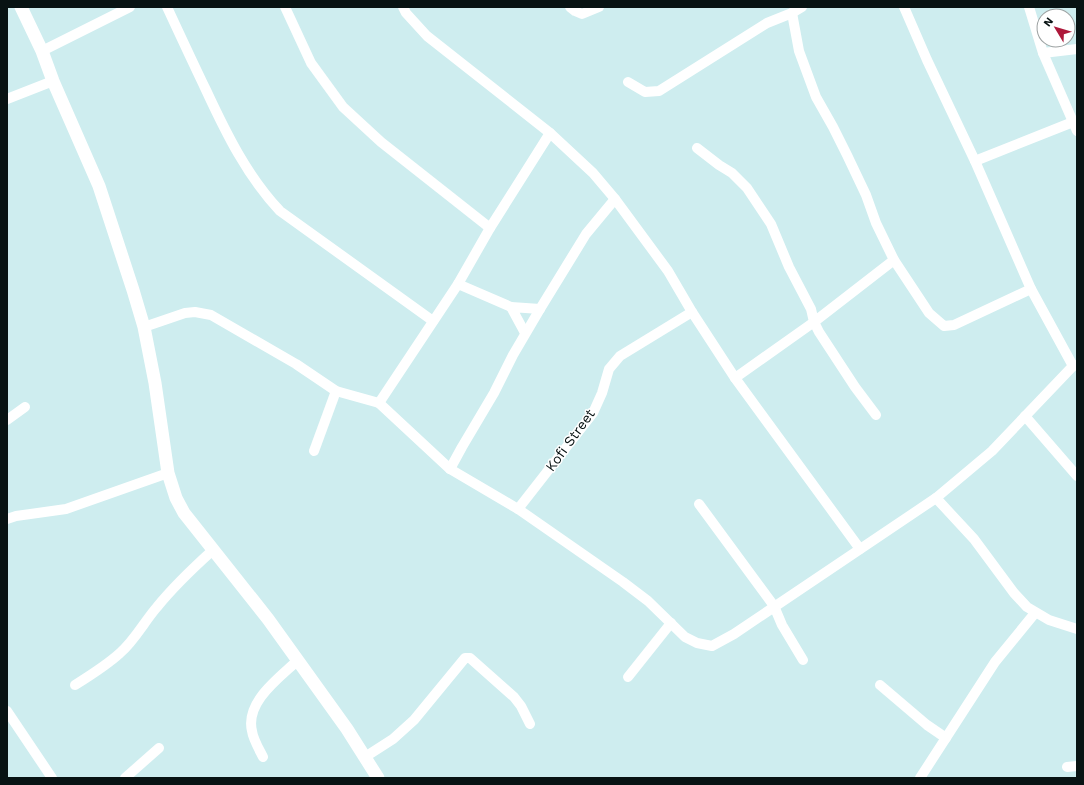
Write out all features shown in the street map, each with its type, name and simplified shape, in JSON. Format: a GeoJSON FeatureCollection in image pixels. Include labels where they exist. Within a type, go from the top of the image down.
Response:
{"type":"FeatureCollection","features":[{"type":"Feature","properties":{"kind":"street"},"geometry":{"type":"LineString","coordinates":[[21,7],[42,51],[53,81],[99,186],[133,290],[144,327],[155,383],[168,473],[176,498],[184,513],[268,620],[298,661],[346,729],[378,778]]}},
{"type":"Feature","properties":{"kind":"street"},"geometry":{"type":"LineString","coordinates":[[42,51],[130,7]]}},
{"type":"Feature","properties":{"kind":"street"},"geometry":{"type":"LineString","coordinates":[[167,7],[226,132],[248,170],[268,198],[280,211],[433,321]]}},
{"type":"Feature","properties":{"kind":"street"},"geometry":{"type":"LineString","coordinates":[[285,7],[311,63],[343,107],[381,142],[490,228]]}},
{"type":"Feature","properties":{"kind":"street"},"geometry":{"type":"LineString","coordinates":[[403,7],[406,13],[427,36],[550,133],[593,173],[615,199],[668,271],[692,312],[735,378],[860,549]]}},
{"type":"Feature","properties":{"kind":"street"},"geometry":{"type":"LineString","coordinates":[[570,7],[582,14],[599,7]]}},
{"type":"Feature","properties":{"kind":"street"},"geometry":{"type":"LineString","coordinates":[[628,82],[639,90],[645,92],[659,91],[767,23],[792,13],[802,7]]}},
{"type":"Feature","properties":{"kind":"street"},"geometry":{"type":"LineString","coordinates":[[144,327],[185,312],[210,315],[296,364],[336,391],[379,403],[450,469],[518,509],[623,582],[648,601],[685,637],[697,643],[712,646],[734,634],[936,498],[992,451],[1075,365],[1031,289],[975,161],[927,60],[904,7]]}},
{"type":"Feature","properties":{"kind":"street"},"geometry":{"type":"LineString","coordinates":[[975,161],[1075,127],[1043,53],[1029,7]]}},
{"type":"Feature","properties":{"kind":"street"},"geometry":{"type":"LineString","coordinates":[[792,13],[799,51],[816,97],[847,155],[894,260],[929,313],[944,326],[954,325],[1031,289]]}},
{"type":"Feature","properties":{"kind":"street"},"geometry":{"type":"LineString","coordinates":[[1043,53],[1077,49]]}},
{"type":"Feature","properties":{"kind":"street"},"geometry":{"type":"LineString","coordinates":[[7,99],[53,81]]}},
{"type":"Feature","properties":{"kind":"street"},"geometry":{"type":"LineString","coordinates":[[379,403],[458,284],[490,228],[550,133]]}},
{"type":"Feature","properties":{"kind":"street"},"geometry":{"type":"LineString","coordinates":[[697,148],[740,179],[751,194],[771,224],[789,267],[811,309],[814,322],[855,387],[876,415]]}},
{"type":"Feature","properties":{"kind":"street"},"geometry":{"type":"LineString","coordinates":[[450,469],[494,393],[525,333],[586,234],[615,199]]}},
{"type":"Feature","properties":{"kind":"street"},"geometry":{"type":"LineString","coordinates":[[735,378],[814,322],[894,260]]}},
{"type":"Feature","properties":{"kind":"street"},"geometry":{"type":"LineString","coordinates":[[458,284],[510,307],[540,309]]}},
{"type":"Feature","properties":{"kind":"street"},"geometry":{"type":"LineString","coordinates":[[510,307],[525,333]]}},
{"type":"Feature","properties":{"kind":"street","name":"Kofi Street"},"geometry":{"type":"LineString","coordinates":[[518,509],[592,413],[602,393],[609,369],[620,356],[692,312]]}},
{"type":"Feature","properties":{"kind":"street"},"geometry":{"type":"LineString","coordinates":[[314,451],[336,391]]}},
{"type":"Feature","properties":{"kind":"street"},"geometry":{"type":"LineString","coordinates":[[7,420],[25,407]]}},
{"type":"Feature","properties":{"kind":"street"},"geometry":{"type":"LineString","coordinates":[[1025,416],[1077,476]]}},
{"type":"Feature","properties":{"kind":"street"},"geometry":{"type":"LineString","coordinates":[[7,519],[16,516],[66,509],[168,473]]}},
{"type":"Feature","properties":{"kind":"street"},"geometry":{"type":"LineString","coordinates":[[936,498],[974,539],[1014,593],[1028,607],[1035,613],[1049,620],[1077,628]]}},
{"type":"Feature","properties":{"kind":"street"},"geometry":{"type":"LineString","coordinates":[[699,504],[774,606],[789,637],[803,660]]}},
{"type":"Feature","properties":{"kind":"street"},"geometry":{"type":"LineString","coordinates":[[75,685],[101,668],[121,652],[132,641],[171,589],[213,550]]}},
{"type":"Feature","properties":{"kind":"street"},"geometry":{"type":"LineString","coordinates":[[920,778],[995,662],[1035,613]]}},
{"type":"Feature","properties":{"kind":"street"},"geometry":{"type":"LineString","coordinates":[[628,677],[671,623]]}},
{"type":"Feature","properties":{"kind":"street"},"geometry":{"type":"LineString","coordinates":[[365,757],[392,739],[414,720],[465,658],[470,658],[514,697],[521,706],[530,724]]}},
{"type":"Feature","properties":{"kind":"street"},"geometry":{"type":"LineString","coordinates":[[263,757],[251,730],[252,715],[262,694],[298,661]]}},
{"type":"Feature","properties":{"kind":"street"},"geometry":{"type":"LineString","coordinates":[[880,685],[927,725],[946,738]]}},
{"type":"Feature","properties":{"kind":"street"},"geometry":{"type":"LineString","coordinates":[[7,711],[52,778]]}},
{"type":"Feature","properties":{"kind":"street"},"geometry":{"type":"LineString","coordinates":[[125,778],[159,748]]}}]}
